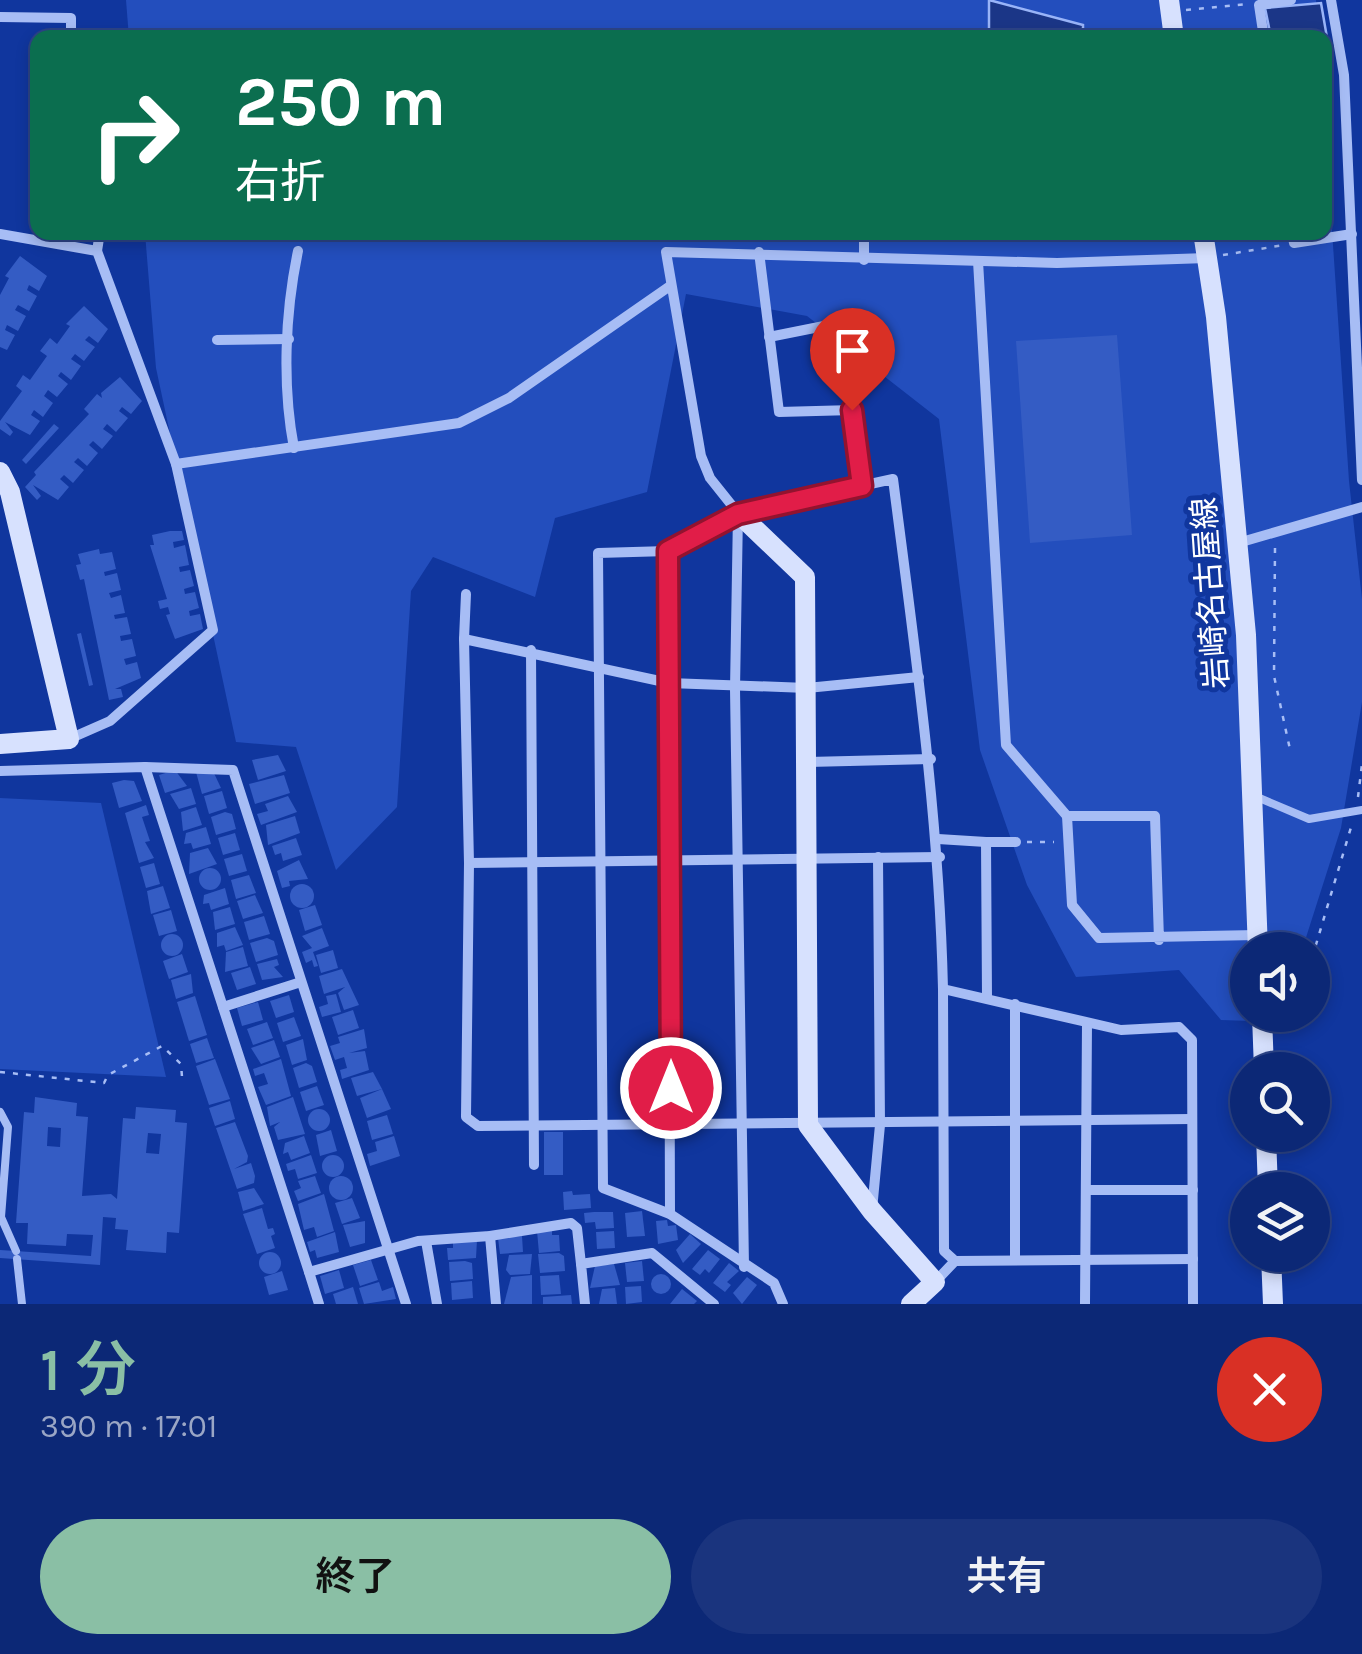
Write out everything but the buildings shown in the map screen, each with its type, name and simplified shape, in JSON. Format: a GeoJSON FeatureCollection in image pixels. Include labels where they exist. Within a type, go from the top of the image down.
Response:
{"type":"FeatureCollection","features":[{"type":"Feature","properties":{"kind":"street"},"geometry":{"type":"LineString","coordinates":[[1263,30],[1259,5],[1291,0]]}},
{"type":"Feature","properties":{"kind":"street"},"geometry":{"type":"LineString","coordinates":[[1331,0],[1344,75],[1362,480]]}},
{"type":"Feature","properties":{"kind":"street"},"geometry":{"type":"LineString","coordinates":[[1170,4],[1173,30]]}},
{"type":"Feature","properties":{"kind":"street"},"geometry":{"type":"LineString","coordinates":[[0,18],[71,18],[71,30]]}},
{"type":"Feature","properties":{"kind":"street"},"geometry":{"type":"LineString","coordinates":[[0,234],[30,239]]}},
{"type":"Feature","properties":{"kind":"street"},"geometry":{"type":"LineString","coordinates":[[1332,235],[1352,234]]}},
{"type":"Feature","properties":{"kind":"street"},"geometry":{"type":"LineString","coordinates":[[34,240],[97,251]]}},
{"type":"Feature","properties":{"kind":"street"},"geometry":{"type":"LineString","coordinates":[[0,744],[69,738],[110,721],[213,630],[176,464],[97,251],[99,240]]}},
{"type":"Feature","properties":{"kind":"street"},"geometry":{"type":"LineString","coordinates":[[864,240],[864,260]]}},
{"type":"Feature","properties":{"kind":"street","name":"岩崎名古屋線"},"geometry":{"type":"LineString","coordinates":[[1204,240],[1238,543],[1258,932]]}},
{"type":"Feature","properties":{"kind":"street"},"geometry":{"type":"LineString","coordinates":[[294,448],[288,415],[288,300],[298,250]]}},
{"type":"Feature","properties":{"kind":"street"},"geometry":{"type":"LineString","coordinates":[[935,1282],[872,1211],[808,1125],[805,577],[738,514],[710,478],[701,456],[666,252],[759,252],[864,260],[1207,258]]}},
{"type":"Feature","properties":{"kind":"street"},"geometry":{"type":"LineString","coordinates":[[759,252],[779,412],[852,410]]}},
{"type":"Feature","properties":{"kind":"street"},"geometry":{"type":"LineString","coordinates":[[978,261],[1006,745],[1067,816],[1072,906],[1099,938],[1230,942]]}},
{"type":"Feature","properties":{"kind":"street"},"geometry":{"type":"LineString","coordinates":[[176,464],[459,423],[509,398],[670,286]]}},
{"type":"Feature","properties":{"kind":"street"},"geometry":{"type":"LineString","coordinates":[[769,337],[849,321],[854,330],[852,410],[862,486]]}},
{"type":"Feature","properties":{"kind":"street"},"geometry":{"type":"LineString","coordinates":[[217,340],[289,339]]}},
{"type":"Feature","properties":{"kind":"street"},"geometry":{"type":"LineString","coordinates":[[0,472],[10,492],[69,738]]}},
{"type":"Feature","properties":{"kind":"street"},"geometry":{"type":"LineString","coordinates":[[782,1304],[774,1283],[744,1267],[670,1214],[605,1192],[598,554],[668,551],[738,514],[893,480],[931,760],[940,857],[944,1251],[956,1260],[1193,1258]]}},
{"type":"Feature","properties":{"kind":"street"},"geometry":{"type":"LineString","coordinates":[[1238,543],[1362,507]]}},
{"type":"Feature","properties":{"kind":"street"},"geometry":{"type":"LineString","coordinates":[[738,514],[735,688],[744,1267]]}},
{"type":"Feature","properties":{"kind":"street"},"geometry":{"type":"LineString","coordinates":[[668,551],[670,1214]]}},
{"type":"Feature","properties":{"kind":"street"},"geometry":{"type":"LineString","coordinates":[[466,594],[466,1117],[478,1126],[604,1128],[1192,1119]]}},
{"type":"Feature","properties":{"kind":"street"},"geometry":{"type":"LineString","coordinates":[[464,638],[669,684],[807,688],[918,677]]}},
{"type":"Feature","properties":{"kind":"street"},"geometry":{"type":"LineString","coordinates":[[530,650],[536,861],[534,1166]]}},
{"type":"Feature","properties":{"kind":"street"},"geometry":{"type":"LineString","coordinates":[[808,762],[931,760]]}},
{"type":"Feature","properties":{"kind":"street"},"geometry":{"type":"LineString","coordinates":[[146,766],[319,1304]]}},
{"type":"Feature","properties":{"kind":"street"},"geometry":{"type":"LineString","coordinates":[[0,771],[146,766],[232,770],[406,1304]]}},
{"type":"Feature","properties":{"kind":"street"},"geometry":{"type":"LineString","coordinates":[[1067,816],[1155,816],[1159,940]]}},
{"type":"Feature","properties":{"kind":"street"},"geometry":{"type":"LineString","coordinates":[[938,840],[1016,842]]}},
{"type":"Feature","properties":{"kind":"street"},"geometry":{"type":"LineString","coordinates":[[986,842],[987,998]]}},
{"type":"Feature","properties":{"kind":"street"},"geometry":{"type":"LineString","coordinates":[[872,1211],[880,1124],[878,857]]}},
{"type":"Feature","properties":{"kind":"street"},"geometry":{"type":"LineString","coordinates":[[469,863],[940,857]]}},
{"type":"Feature","properties":{"kind":"street"},"geometry":{"type":"LineString","coordinates":[[222,1007],[302,982]]}},
{"type":"Feature","properties":{"kind":"street"},"geometry":{"type":"LineString","coordinates":[[943,989],[1121,1030],[1179,1027],[1192,1040],[1193,1304]]}},
{"type":"Feature","properties":{"kind":"street"},"geometry":{"type":"LineString","coordinates":[[1015,1004],[1015,1260]]}},
{"type":"Feature","properties":{"kind":"street"},"geometry":{"type":"LineString","coordinates":[[1085,1304],[1086,1023]]}},
{"type":"Feature","properties":{"kind":"street"},"geometry":{"type":"LineString","coordinates":[[1086,1190],[1192,1190]]}},
{"type":"Feature","properties":{"kind":"street"},"geometry":{"type":"LineString","coordinates":[[308,1272],[426,1241],[571,1223],[577,1228],[586,1304]]}},
{"type":"Feature","properties":{"kind":"street"},"geometry":{"type":"LineString","coordinates":[[490,1236],[496,1304]]}},
{"type":"Feature","properties":{"kind":"street"},"geometry":{"type":"LineString","coordinates":[[426,1241],[436,1304]]}},
{"type":"Feature","properties":{"kind":"street"},"geometry":{"type":"LineString","coordinates":[[581,1264],[652,1253],[714,1304]]}},
{"type":"Feature","properties":{"kind":"street"},"geometry":{"type":"LineString","coordinates":[[911,1304],[956,1260]]}},
{"type":"Feature","properties":{"kind":"street"},"geometry":{"type":"LineString","coordinates":[[1272,1272],[1273,1304]]}},
{"type":"Feature","properties":{"kind":"lane"},"geometry":{"type":"LineString","coordinates":[[1253,796],[1308,819],[1359,810]]}},
{"type":"Feature","properties":{"kind":"lane"},"geometry":{"type":"LineString","coordinates":[[0,1112],[8,1127],[2,1217],[17,1255],[22,1304]]}},
{"type":"Feature","properties":{"kind":"path"},"geometry":{"type":"LineString","coordinates":[[1170,4],[1259,5]]}},
{"type":"Feature","properties":{"kind":"path"},"geometry":{"type":"LineString","coordinates":[[1207,258],[1284,240]]}},
{"type":"Feature","properties":{"kind":"path"},"geometry":{"type":"LineString","coordinates":[[1276,531],[1274,676],[1291,754]]}},
{"type":"Feature","properties":{"kind":"path"},"geometry":{"type":"LineString","coordinates":[[1320,932],[1359,810],[1362,764]]}},
{"type":"Feature","properties":{"kind":"path"},"geometry":{"type":"LineString","coordinates":[[1016,842],[1066,843]]}},
{"type":"Feature","properties":{"kind":"path"},"geometry":{"type":"LineString","coordinates":[[0,1072],[104,1082],[108,1075],[162,1046],[180,1064],[182,1077]]}},
{"type":"Feature","properties":{"kind":"shaded area"},"geometry":{"type":"Polygon","coordinates":[[[126,0],[1316,0],[1318,30],[128,30],[126,0]]]}},
{"type":"Feature","properties":{"kind":"shaded area"},"geometry":{"type":"Polygon","coordinates":[[[989,0],[1083,25],[1083,30],[989,30],[989,0]]]}},
{"type":"Feature","properties":{"kind":"shaded area"},"geometry":{"type":"Polygon","coordinates":[[[1321,3],[1326,30],[1270,30],[1265,8],[1321,3]]]}},
{"type":"Feature","properties":{"kind":"shaded area"},"geometry":{"type":"Polygon","coordinates":[[[1332,230],[1349,481],[1362,599],[1362,702],[1341,828],[1308,932],[1230,932],[1230,1020],[1221,1020],[1179,970],[1076,977],[1027,885],[980,750],[939,419],[807,316],[686,294],[647,492],[555,518],[535,597],[433,557],[411,591],[397,807],[336,870],[296,747],[236,742],[156,368],[146,240],[1332,240],[1332,230]]]}},
{"type":"Feature","properties":{"kind":"shaded area"},"geometry":{"type":"Polygon","coordinates":[[[0,798],[101,803],[166,1077],[0,1069],[0,798]]]}},
{"type":"Feature","properties":{"kind":"route"},"geometry":{"type":"LineString","coordinates":[[671,1088],[668,551],[738,514],[862,486],[852,410]]}}]}
